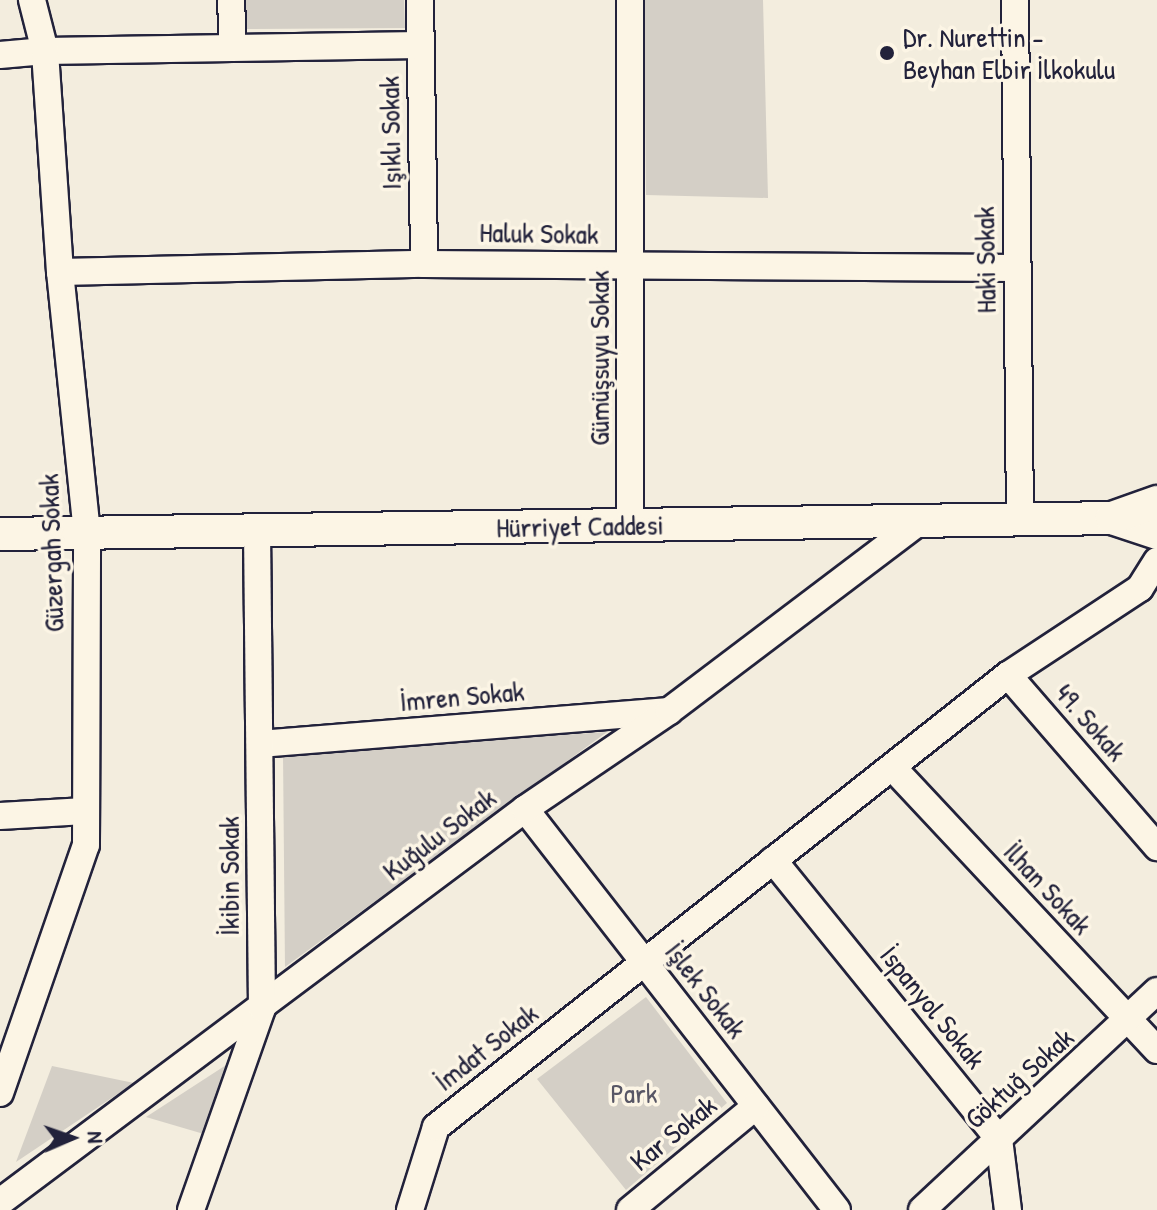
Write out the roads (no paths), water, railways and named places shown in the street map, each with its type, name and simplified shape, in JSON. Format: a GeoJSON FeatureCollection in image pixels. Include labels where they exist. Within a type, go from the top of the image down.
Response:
{"type":"FeatureCollection","features":[{"type":"Feature","properties":{"kind":"main road","name":"Hürriyet Caddesi"},"geometry":{"type":"LineString","coordinates":[[0,534],[1112,518],[1157,502]]}},
{"type":"Feature","properties":{"kind":"main road"},"geometry":{"type":"LineString","coordinates":[[1112,518],[1157,533]]}},
{"type":"Feature","properties":{"kind":"street","name":"Güzergah Sokak"},"geometry":{"type":"LineString","coordinates":[[0,1093],[86,845],[87,533],[60,272],[45,51],[32,0]]}},
{"type":"Feature","properties":{"kind":"street"},"geometry":{"type":"LineString","coordinates":[[231,0],[233,47]]}},
{"type":"Feature","properties":{"kind":"street","name":"Işıklı Sokak"},"geometry":{"type":"LineString","coordinates":[[420,0],[424,264]]}},
{"type":"Feature","properties":{"kind":"street","name":"Gümüşsuyu Sokak"},"geometry":{"type":"LineString","coordinates":[[630,0],[630,525]]}},
{"type":"Feature","properties":{"kind":"street","name":"Haki Sokak"},"geometry":{"type":"LineString","coordinates":[[1015,0],[1020,520]]}},
{"type":"Feature","properties":{"kind":"street"},"geometry":{"type":"LineString","coordinates":[[0,55],[45,51],[420,45]]}},
{"type":"Feature","properties":{"kind":"street","name":"Haluk Sokak"},"geometry":{"type":"LineString","coordinates":[[60,272],[424,264],[1017,268]]}},
{"type":"Feature","properties":{"kind":"street","name":"Kuğulu Sokak"},"geometry":{"type":"LineString","coordinates":[[0,1202],[525,809],[669,711],[920,521]]}},
{"type":"Feature","properties":{"kind":"street","name":"İkibin Sokak"},"geometry":{"type":"LineString","coordinates":[[191,1210],[262,1008],[257,530]]}},
{"type":"Feature","properties":{"kind":"street"},"geometry":{"type":"LineString","coordinates":[[1148,597],[1157,561]]}},
{"type":"Feature","properties":{"kind":"street","name":"İmdat Sokak"},"geometry":{"type":"LineString","coordinates":[[410,1210],[436,1127],[773,860],[894,769],[1008,675],[1148,597]]}},
{"type":"Feature","properties":{"kind":"street","name":"49. Sokak"},"geometry":{"type":"LineString","coordinates":[[1008,675],[1157,847]]}},
{"type":"Feature","properties":{"kind":"street","name":"İmren Sokak"},"geometry":{"type":"LineString","coordinates":[[260,744],[669,711]]}},
{"type":"Feature","properties":{"kind":"street","name":"İlhan Sokak"},"geometry":{"type":"LineString","coordinates":[[894,769],[1157,1050]]}},
{"type":"Feature","properties":{"kind":"street","name":"İşlek Sokak"},"geometry":{"type":"LineString","coordinates":[[525,809],[837,1210]]}},
{"type":"Feature","properties":{"kind":"street"},"geometry":{"type":"LineString","coordinates":[[0,816],[85,811]]}},
{"type":"Feature","properties":{"kind":"street","name":"İspanyol Sokak"},"geometry":{"type":"LineString","coordinates":[[773,860],[999,1139]]}},
{"type":"Feature","properties":{"kind":"street","name":"Göktuğ Sokak"},"geometry":{"type":"LineString","coordinates":[[922,1210],[1157,991]]}},
{"type":"Feature","properties":{"kind":"street","name":"Kar Sokak"},"geometry":{"type":"LineString","coordinates":[[630,1210],[756,1106]]}},
{"type":"Feature","properties":{"kind":"street"},"geometry":{"type":"LineString","coordinates":[[999,1139],[1008,1210]]}},
{"type":"Feature","properties":{"kind":"place","name":"Dr. Nurettin - Beyhan Elbir İlkokulu"},"geometry":{"type":"Point","coordinates":[887,53]}},
{"type":"Feature","properties":{"kind":"park label","name":"Park"},"geometry":{"type":"Point","coordinates":[634,1093]}}]}
